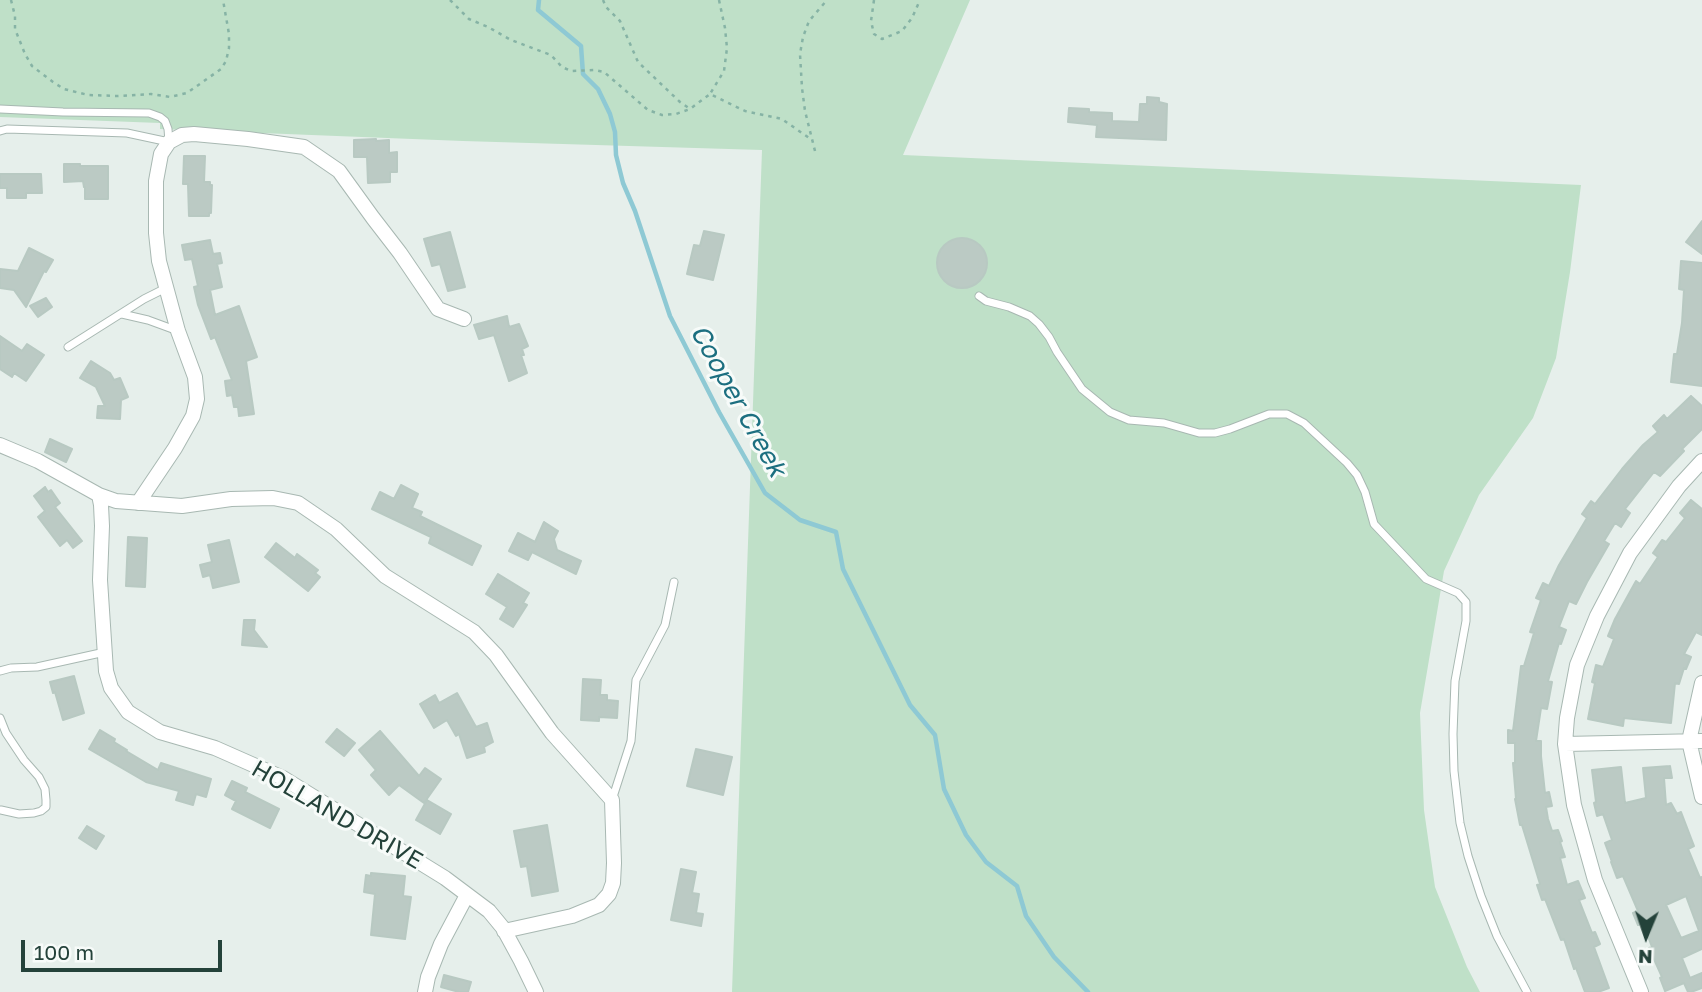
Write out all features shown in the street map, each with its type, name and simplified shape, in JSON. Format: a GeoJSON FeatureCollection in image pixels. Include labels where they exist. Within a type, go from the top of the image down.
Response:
{"type":"FeatureCollection","features":[{"type":"Feature","properties":{"kind":"street"},"geometry":{"type":"LineString","coordinates":[[138,503],[175,448],[193,416],[197,399],[195,377],[178,331],[159,261],[156,181],[161,154],[169,142],[182,135],[194,134],[304,147],[339,171],[438,309],[464,319]]}},
{"type":"Feature","properties":{"kind":"street"},"geometry":{"type":"LineString","coordinates":[[0,445],[38,461],[99,495],[117,501],[182,506],[231,499],[273,498],[298,503],[337,529],[385,576],[474,632],[496,655],[552,733],[612,800],[614,863],[613,883],[609,894],[599,905],[572,916],[504,930]]}},
{"type":"Feature","properties":{"kind":"street"},"geometry":{"type":"LineString","coordinates":[[1641,992],[1595,880],[1574,805],[1565,744],[1567,718],[1577,665],[1597,616],[1630,553],[1679,486],[1702,461]]}},
{"type":"Feature","properties":{"kind":"street","name":"HOLLAND DRIVE"},"geometry":{"type":"LineString","coordinates":[[99,495],[102,516],[100,580],[106,671],[111,688],[128,712],[160,732],[215,748],[283,778],[445,878],[489,911],[522,961],[536,992]]}},
{"type":"Feature","properties":{"kind":"street"},"geometry":{"type":"LineString","coordinates":[[1702,683],[1696,741],[1702,797]]}},
{"type":"Feature","properties":{"kind":"street"},"geometry":{"type":"LineString","coordinates":[[1565,744],[1696,741]]}},
{"type":"Feature","properties":{"kind":"street"},"geometry":{"type":"LineString","coordinates":[[425,992],[428,976],[441,944],[467,895]]}},
{"type":"Feature","properties":{"kind":"lane"},"geometry":{"type":"LineString","coordinates":[[0,108],[63,113],[149,113],[165,121],[169,129],[169,142],[127,133],[7,129],[0,131]]}},
{"type":"Feature","properties":{"kind":"lane"},"geometry":{"type":"LineString","coordinates":[[68,347],[144,299],[167,288]]}},
{"type":"Feature","properties":{"kind":"lane"},"geometry":{"type":"LineString","coordinates":[[979,296],[986,301],[1020,311],[1039,324],[1082,388],[1110,412],[1129,420],[1164,423],[1199,433],[1230,429],[1269,414],[1287,414],[1304,423],[1357,475],[1366,492],[1374,524],[1426,579],[1458,593],[1466,602],[1466,621],[1455,681],[1452,734],[1460,824],[1481,896],[1497,936],[1527,992]]}},
{"type":"Feature","properties":{"kind":"lane"},"geometry":{"type":"LineString","coordinates":[[122,314],[178,331]]}},
{"type":"Feature","properties":{"kind":"lane"},"geometry":{"type":"LineString","coordinates":[[612,800],[631,741],[636,680],[664,625],[674,582]]}},
{"type":"Feature","properties":{"kind":"lane"},"geometry":{"type":"LineString","coordinates":[[0,671],[37,667],[104,652]]}},
{"type":"Feature","properties":{"kind":"lane"},"geometry":{"type":"LineString","coordinates":[[0,718],[6,733],[39,778],[45,789],[46,800],[46,807],[34,813],[19,814],[1,810]]}},
{"type":"Feature","properties":{"kind":"path"},"geometry":{"type":"LineString","coordinates":[[11,0],[15,29],[32,66],[64,89],[88,95],[151,94],[170,97],[187,93],[221,69],[226,61],[229,34],[223,0]]}},
{"type":"Feature","properties":{"kind":"path"},"geometry":{"type":"LineString","coordinates":[[450,0],[470,19],[510,40],[551,55],[562,67],[571,71],[604,72],[648,110],[662,115],[691,109],[710,94],[724,71],[727,48],[719,0]]}},
{"type":"Feature","properties":{"kind":"path"},"geometry":{"type":"LineString","coordinates":[[603,0],[620,21],[638,62],[691,109]]}},
{"type":"Feature","properties":{"kind":"path"},"geometry":{"type":"LineString","coordinates":[[816,152],[802,89],[800,54],[809,21],[827,0]]}},
{"type":"Feature","properties":{"kind":"path"},"geometry":{"type":"LineString","coordinates":[[874,0],[871,20],[874,34],[882,39],[901,31],[912,18],[920,0]]}},
{"type":"Feature","properties":{"kind":"path"},"geometry":{"type":"LineString","coordinates":[[710,94],[745,111],[782,119],[812,140]]}},
{"type":"Feature","properties":{"kind":"green space"},"geometry":{"type":"Polygon","coordinates":[[[0,0],[970,0],[903,155],[1581,185],[1556,358],[1533,418],[1479,495],[1444,571],[1420,713],[1424,810],[1435,887],[1467,967],[1480,992],[732,992],[762,150],[160,129],[160,123],[0,117],[0,0]]]}},
{"type":"Feature","properties":{"kind":"building"},"geometry":{"type":"Polygon","coordinates":[[[1147,97],[1159,98],[1159,102],[1167,104],[1166,140],[1096,137],[1097,125],[1068,122],[1069,108],[1112,113],[1112,121],[1139,122],[1140,104],[1147,104],[1147,97]]]}},
{"type":"Feature","properties":{"kind":"building"},"geometry":{"type":"Polygon","coordinates":[[[354,140],[389,140],[389,153],[397,152],[397,172],[390,172],[390,182],[368,183],[367,157],[354,157],[354,140]]]}},
{"type":"Feature","properties":{"kind":"building"},"geometry":{"type":"Polygon","coordinates":[[[184,156],[205,156],[204,182],[210,182],[212,185],[209,216],[189,216],[188,184],[183,184],[184,156]]]}},
{"type":"Feature","properties":{"kind":"building"},"geometry":{"type":"Polygon","coordinates":[[[64,164],[108,166],[108,199],[85,199],[83,181],[64,182],[64,164]]]}},
{"type":"Feature","properties":{"kind":"building"},"geometry":{"type":"Polygon","coordinates":[[[0,174],[41,174],[42,193],[26,193],[26,198],[7,198],[7,188],[0,188],[0,174]]]}},
{"type":"Feature","properties":{"kind":"building"},"geometry":{"type":"Polygon","coordinates":[[[1702,221],[1702,254],[1686,242],[1702,221]]]}},
{"type":"Feature","properties":{"kind":"building"},"geometry":{"type":"Polygon","coordinates":[[[704,231],[724,235],[713,280],[687,274],[694,245],[700,246],[704,231]]]}},
{"type":"Feature","properties":{"kind":"building"},"geometry":{"type":"Polygon","coordinates":[[[450,232],[465,287],[448,291],[440,264],[432,266],[424,239],[450,232]]]}},
{"type":"Feature","properties":{"kind":"building"},"geometry":{"type":"Polygon","coordinates":[[[962,238],[979,246],[987,263],[979,280],[962,288],[945,280],[937,263],[945,246],[962,238]]]}},
{"type":"Feature","properties":{"kind":"building"},"geometry":{"type":"Polygon","coordinates":[[[210,240],[213,254],[220,253],[222,263],[217,264],[222,287],[210,290],[215,315],[239,306],[257,357],[246,361],[254,414],[239,416],[232,395],[227,396],[225,381],[232,380],[215,337],[211,339],[198,305],[194,287],[198,286],[192,259],[185,260],[182,245],[210,240]]]}},
{"type":"Feature","properties":{"kind":"building"},"geometry":{"type":"Polygon","coordinates":[[[29,248],[53,260],[46,272],[44,271],[26,307],[14,290],[0,288],[0,269],[18,271],[29,248]]]}},
{"type":"Feature","properties":{"kind":"building"},"geometry":{"type":"Polygon","coordinates":[[[1681,261],[1702,263],[1702,386],[1671,382],[1674,354],[1677,354],[1682,323],[1684,290],[1679,289],[1681,261]]]}},
{"type":"Feature","properties":{"kind":"building"},"geometry":{"type":"Polygon","coordinates":[[[46,298],[52,307],[38,317],[30,306],[46,298]]]}},
{"type":"Feature","properties":{"kind":"building"},"geometry":{"type":"Polygon","coordinates":[[[507,316],[509,327],[519,324],[528,346],[522,349],[524,355],[521,355],[527,373],[509,381],[494,335],[479,339],[474,325],[507,316]]]}},
{"type":"Feature","properties":{"kind":"building"},"geometry":{"type":"Polygon","coordinates":[[[0,336],[22,351],[27,344],[44,355],[26,381],[14,373],[12,377],[0,369],[0,336]]]}},
{"type":"Feature","properties":{"kind":"building"},"geometry":{"type":"Polygon","coordinates":[[[91,361],[110,373],[114,380],[120,378],[128,397],[121,400],[120,419],[97,418],[98,406],[105,406],[96,387],[80,378],[91,361]]]}},
{"type":"Feature","properties":{"kind":"building"},"geometry":{"type":"Polygon","coordinates":[[[1691,396],[1702,406],[1702,429],[1660,476],[1654,472],[1625,509],[1630,513],[1621,527],[1615,523],[1604,541],[1609,544],[1576,604],[1569,601],[1559,627],[1566,630],[1561,644],[1559,643],[1548,681],[1552,682],[1547,709],[1541,708],[1536,741],[1541,741],[1545,793],[1549,792],[1552,806],[1546,807],[1548,819],[1552,831],[1558,830],[1562,841],[1560,842],[1565,857],[1560,858],[1567,885],[1578,881],[1585,898],[1579,900],[1592,933],[1595,932],[1600,944],[1594,947],[1609,988],[1598,992],[1585,992],[1564,939],[1561,940],[1537,885],[1540,884],[1520,825],[1515,799],[1515,743],[1508,743],[1508,730],[1513,731],[1521,666],[1524,666],[1534,633],[1530,632],[1541,600],[1536,598],[1543,583],[1549,586],[1587,518],[1582,514],[1591,501],[1595,504],[1643,445],[1658,432],[1653,426],[1664,415],[1667,419],[1691,396]]]}},
{"type":"Feature","properties":{"kind":"building"},"geometry":{"type":"Polygon","coordinates":[[[50,439],[72,449],[66,462],[45,452],[50,439]]]}},
{"type":"Feature","properties":{"kind":"building"},"geometry":{"type":"Polygon","coordinates":[[[401,485],[418,494],[412,508],[422,512],[420,516],[481,546],[472,565],[429,543],[431,537],[372,509],[380,492],[394,499],[401,485]]]}},
{"type":"Feature","properties":{"kind":"building"},"geometry":{"type":"Polygon","coordinates":[[[45,487],[48,492],[51,490],[60,503],[55,507],[82,541],[73,548],[67,540],[60,546],[38,517],[45,511],[34,496],[45,487]]]}},
{"type":"Feature","properties":{"kind":"building"},"geometry":{"type":"Polygon","coordinates":[[[1691,500],[1702,509],[1702,635],[1696,632],[1684,654],[1691,657],[1679,684],[1675,683],[1671,723],[1624,718],[1623,726],[1588,719],[1596,665],[1603,667],[1614,639],[1608,636],[1615,619],[1636,581],[1640,584],[1658,557],[1653,553],[1662,540],[1666,542],[1685,518],[1680,513],[1691,500]]]}},
{"type":"Feature","properties":{"kind":"building"},"geometry":{"type":"Polygon","coordinates":[[[544,522],[558,531],[554,539],[557,550],[581,561],[576,574],[532,552],[528,560],[509,551],[518,533],[535,542],[544,522]]]}},
{"type":"Feature","properties":{"kind":"building"},"geometry":{"type":"Polygon","coordinates":[[[128,537],[147,538],[145,587],[126,586],[128,537]]]}},
{"type":"Feature","properties":{"kind":"building"},"geometry":{"type":"Polygon","coordinates":[[[229,540],[239,582],[213,588],[210,575],[203,577],[200,565],[212,562],[208,545],[229,540]]]}},
{"type":"Feature","properties":{"kind":"building"},"geometry":{"type":"Polygon","coordinates":[[[276,543],[295,558],[297,554],[318,570],[315,573],[320,577],[308,591],[265,557],[276,543]]]}},
{"type":"Feature","properties":{"kind":"building"},"geometry":{"type":"Polygon","coordinates":[[[498,574],[529,593],[523,603],[527,605],[513,627],[500,619],[507,607],[486,594],[498,574]]]}},
{"type":"Feature","properties":{"kind":"building"},"geometry":{"type":"Polygon","coordinates":[[[244,620],[255,620],[254,630],[267,647],[242,645],[244,620]]]}},
{"type":"Feature","properties":{"kind":"building"},"geometry":{"type":"Polygon","coordinates":[[[74,676],[84,713],[63,720],[50,682],[74,676]]]}},
{"type":"Feature","properties":{"kind":"building"},"geometry":{"type":"Polygon","coordinates":[[[583,679],[601,680],[600,695],[607,695],[607,700],[618,701],[617,718],[581,720],[583,679]]]}},
{"type":"Feature","properties":{"kind":"building"},"geometry":{"type":"Polygon","coordinates":[[[457,693],[476,727],[487,723],[493,742],[484,747],[485,752],[467,758],[459,734],[456,736],[447,720],[434,728],[420,704],[435,695],[439,703],[457,693]]]}},
{"type":"Feature","properties":{"kind":"building"},"geometry":{"type":"Polygon","coordinates":[[[337,729],[355,743],[344,756],[326,742],[337,729]]]}},
{"type":"Feature","properties":{"kind":"building"},"geometry":{"type":"Polygon","coordinates":[[[100,730],[115,739],[114,742],[126,751],[158,770],[161,763],[211,779],[206,797],[196,794],[193,805],[176,800],[179,791],[146,782],[89,749],[100,730]]]}},
{"type":"Feature","properties":{"kind":"building"},"geometry":{"type":"Polygon","coordinates":[[[380,731],[419,776],[425,768],[441,779],[424,803],[399,785],[389,795],[371,775],[376,770],[359,750],[380,731]]]}},
{"type":"Feature","properties":{"kind":"building"},"geometry":{"type":"Polygon","coordinates":[[[696,749],[732,757],[723,795],[687,786],[696,749]]]}},
{"type":"Feature","properties":{"kind":"building"},"geometry":{"type":"Polygon","coordinates":[[[1670,766],[1672,778],[1664,778],[1666,805],[1671,803],[1677,814],[1681,812],[1694,846],[1688,849],[1700,878],[1702,877],[1702,949],[1682,958],[1690,978],[1702,973],[1702,988],[1691,992],[1688,992],[1684,983],[1665,991],[1643,923],[1638,925],[1633,913],[1638,911],[1623,876],[1617,878],[1605,843],[1612,840],[1603,814],[1597,816],[1594,803],[1592,770],[1621,767],[1625,803],[1646,798],[1643,768],[1670,766]],[[1686,896],[1666,905],[1681,938],[1699,931],[1686,896]]]}},
{"type":"Feature","properties":{"kind":"building"},"geometry":{"type":"Polygon","coordinates":[[[232,781],[247,788],[245,792],[279,809],[270,828],[232,809],[236,801],[225,795],[232,781]]]}},
{"type":"Feature","properties":{"kind":"building"},"geometry":{"type":"Polygon","coordinates":[[[427,800],[451,814],[440,834],[416,820],[427,800]]]}},
{"type":"Feature","properties":{"kind":"building"},"geometry":{"type":"Polygon","coordinates":[[[547,825],[558,891],[532,896],[527,866],[521,867],[514,831],[547,825]]]}},
{"type":"Feature","properties":{"kind":"building"},"geometry":{"type":"Polygon","coordinates":[[[87,826],[104,836],[96,849],[79,838],[87,826]]]}},
{"type":"Feature","properties":{"kind":"building"},"geometry":{"type":"Polygon","coordinates":[[[681,869],[696,872],[692,893],[699,894],[696,913],[703,914],[701,926],[671,920],[681,869]]]}},
{"type":"Feature","properties":{"kind":"building"},"geometry":{"type":"Polygon","coordinates":[[[371,873],[405,876],[403,896],[411,897],[405,939],[371,935],[375,894],[364,892],[366,875],[371,876],[371,873]]]}},
{"type":"Feature","properties":{"kind":"building"},"geometry":{"type":"Polygon","coordinates":[[[444,975],[471,982],[468,992],[441,987],[444,975]]]}},
{"type":"Feature","properties":{"kind":"waterway","name":"Cooper Creek"},"geometry":{"type":"LineString","coordinates":[[539,0],[538,10],[581,46],[583,74],[598,89],[610,114],[623,183],[670,316],[719,412],[765,493],[800,520],[836,532],[843,569],[910,705],[935,735],[944,789],[966,835],[986,862],[1017,886],[1026,916],[1054,957],[1088,992]]}}]}
